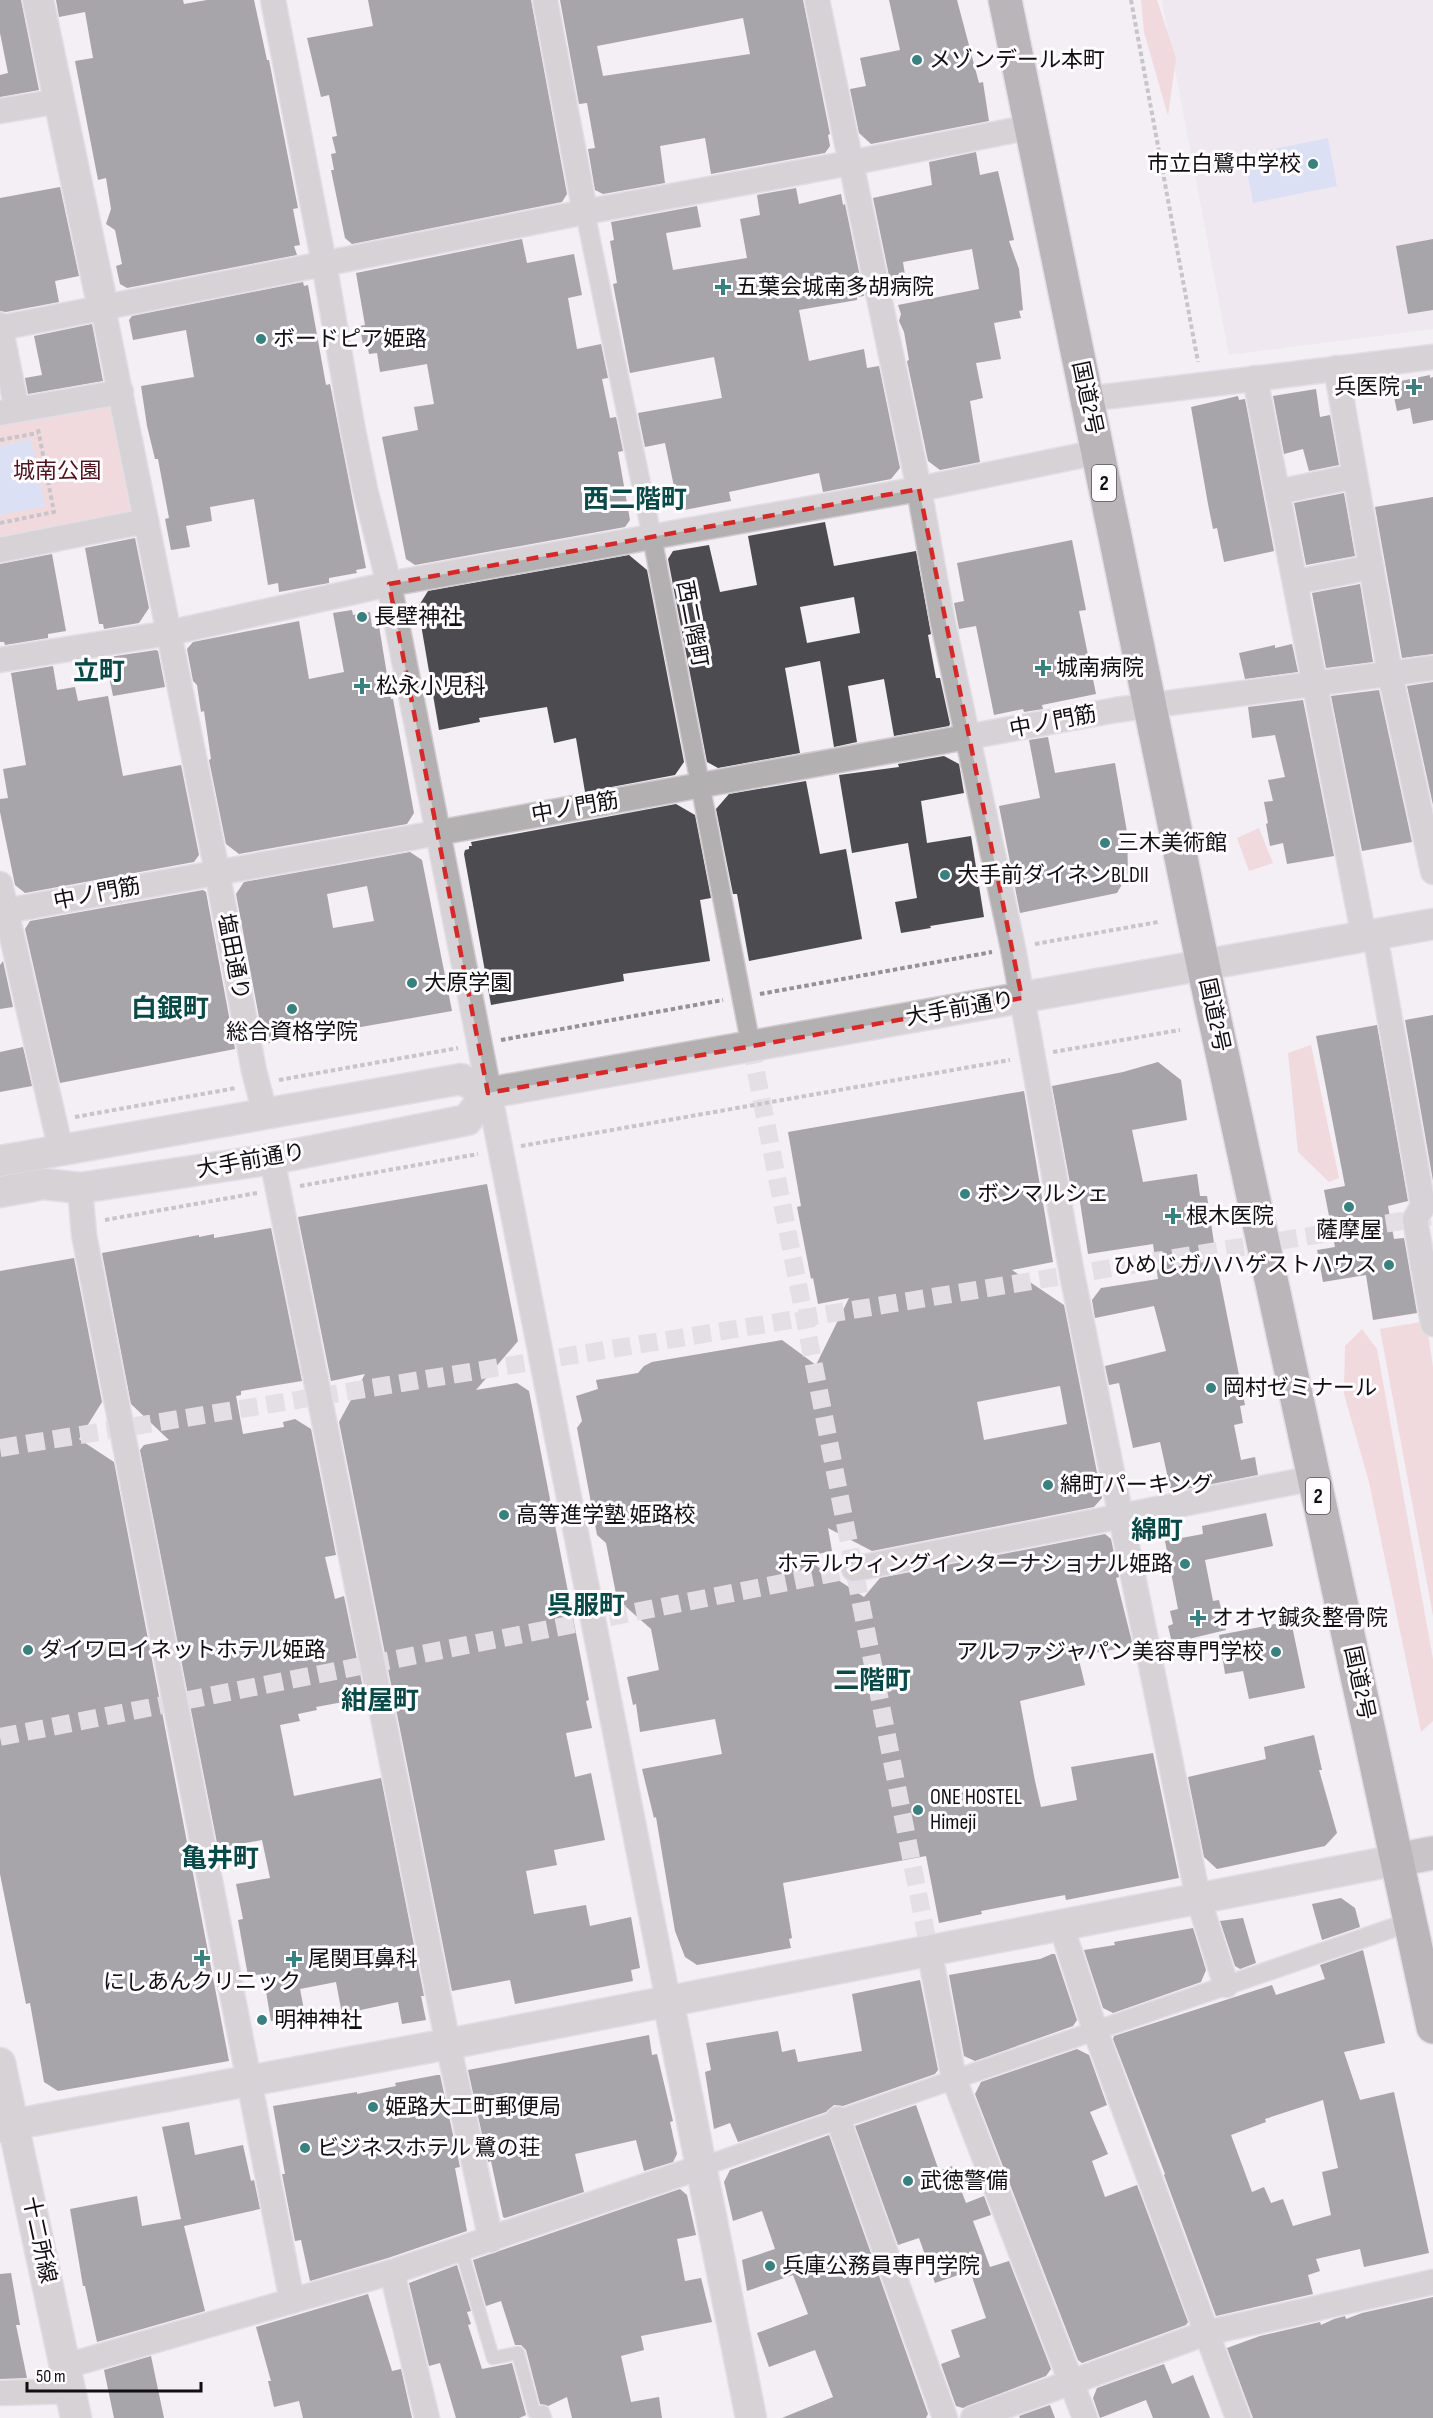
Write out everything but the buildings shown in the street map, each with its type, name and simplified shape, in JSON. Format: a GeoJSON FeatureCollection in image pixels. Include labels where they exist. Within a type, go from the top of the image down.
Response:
{"type":"FeatureCollection","features":[{"type":"Feature","properties":{"kind":"highway","name":"国道2号"},"geometry":{"type":"LineString","coordinates":[[1005,0],[1203,965],[1433,2027]]}},
{"type":"Feature","properties":{"kind":"main road"},"geometry":{"type":"LineString","coordinates":[[1397,1860],[1433,1853]]}},
{"type":"Feature","properties":{"kind":"street"},"geometry":{"type":"LineString","coordinates":[[38,0],[102,308]]}},
{"type":"Feature","properties":{"kind":"street"},"geometry":{"type":"LineString","coordinates":[[273,0],[324,263],[354,436],[389,584],[439,832],[499,1150],[751,2418]]}},
{"type":"Feature","properties":{"kind":"street"},"geometry":{"type":"LineString","coordinates":[[545,0],[585,212]]}},
{"type":"Feature","properties":{"kind":"street"},"geometry":{"type":"LineString","coordinates":[[817,0],[919,489],[942,618],[1012,948],[1072,1274],[1198,1898],[1226,1985]]}},
{"type":"Feature","properties":{"kind":"street"},"geometry":{"type":"LineString","coordinates":[[0,111],[59,101]]}},
{"type":"Feature","properties":{"kind":"street"},"geometry":{"type":"LineString","coordinates":[[120,392],[8,412],[0,327],[1030,127]]}},
{"type":"Feature","properties":{"kind":"street","name":"西二階町"},"geometry":{"type":"LineString","coordinates":[[585,212],[652,537],[698,785],[751,1046]]}},
{"type":"Feature","properties":{"kind":"street","name":"塩田通り"},"geometry":{"type":"LineString","coordinates":[[102,308],[265,1113]]}},
{"type":"Feature","properties":{"kind":"street"},"geometry":{"type":"LineString","coordinates":[[1087,399],[1433,357]]}},
{"type":"Feature","properties":{"kind":"street"},"geometry":{"type":"LineString","coordinates":[[1336,369],[1390,674],[1433,872]]}},
{"type":"Feature","properties":{"kind":"street"},"geometry":{"type":"LineString","coordinates":[[1256,378],[1423,1206],[1415,1219],[1433,1324]]}},
{"type":"Feature","properties":{"kind":"street"},"geometry":{"type":"LineString","coordinates":[[0,660],[169,633],[389,584],[919,489],[1098,452]]}},
{"type":"Feature","properties":{"kind":"street"},"geometry":{"type":"LineString","coordinates":[[1278,492],[1355,476]]}},
{"type":"Feature","properties":{"kind":"street"},"geometry":{"type":"LineString","coordinates":[[0,550],[146,521]]}},
{"type":"Feature","properties":{"kind":"street"},"geometry":{"type":"LineString","coordinates":[[1296,582],[1371,567]]}},
{"type":"Feature","properties":{"kind":"street","name":"中ノ門筋"},"geometry":{"type":"LineString","coordinates":[[3,911],[1150,705],[1433,668]]}},
{"type":"Feature","properties":{"kind":"street"},"geometry":{"type":"LineString","coordinates":[[0,884],[3,911],[61,1151]]}},
{"type":"Feature","properties":{"kind":"street","name":"大手前通り"},"geometry":{"type":"LineString","coordinates":[[0,1161],[461,1079],[488,1093],[1433,924]]}},
{"type":"Feature","properties":{"kind":"street","name":"大手前通り"},"geometry":{"type":"LineString","coordinates":[[0,1192],[44,1184],[80,1188],[272,1159],[466,1120],[488,1093]]}},
{"type":"Feature","properties":{"kind":"street"},"geometry":{"type":"LineString","coordinates":[[272,1159],[448,2044],[491,2240]]}},
{"type":"Feature","properties":{"kind":"street"},"geometry":{"type":"LineString","coordinates":[[80,1188],[83,1224],[292,2301]]}},
{"type":"Feature","properties":{"kind":"street"},"geometry":{"type":"LineString","coordinates":[[854,1569],[1314,1478]]}},
{"type":"Feature","properties":{"kind":"street"},"geometry":{"type":"LineString","coordinates":[[7,2126],[448,2044],[1397,1860]]}},
{"type":"Feature","properties":{"kind":"street"},"geometry":{"type":"LineString","coordinates":[[0,2393],[71,2392],[292,2301],[491,2240],[1410,1922]]}},
{"type":"Feature","properties":{"kind":"street"},"geometry":{"type":"LineString","coordinates":[[1061,1925],[1095,2030],[1238,2418]]}},
{"type":"Feature","properties":{"kind":"street"},"geometry":{"type":"LineString","coordinates":[[929,1949],[954,2079],[1085,2418]]}},
{"type":"Feature","properties":{"kind":"street","name":"十二所線"},"geometry":{"type":"LineString","coordinates":[[0,2063],[7,2126],[71,2392]]}},
{"type":"Feature","properties":{"kind":"street"},"geometry":{"type":"LineString","coordinates":[[838,2119],[945,2418]]}},
{"type":"Feature","properties":{"kind":"street"},"geometry":{"type":"LineString","coordinates":[[392,2272],[427,2418]]}},
{"type":"Feature","properties":{"kind":"street"},"geometry":{"type":"LineString","coordinates":[[974,2418],[1206,2333],[1433,2282]]}},
{"type":"Feature","properties":{"kind":"lane"},"geometry":{"type":"LineString","coordinates":[[461,2249],[493,2358],[518,2353],[534,2412],[543,2412],[545,2418]]}},
{"type":"Feature","properties":{"kind":"path"},"geometry":{"type":"LineString","coordinates":[[1131,0],[1203,385]]}},
{"type":"Feature","properties":{"kind":"path"},"geometry":{"type":"LineString","coordinates":[[0,440],[39,433],[54,512],[0,523]]}},
{"type":"Feature","properties":{"kind":"path"},"geometry":{"type":"LineString","coordinates":[[53,1121],[1158,922]]}},
{"type":"Feature","properties":{"kind":"path"},"geometry":{"type":"LineString","coordinates":[[83,1224],[1180,1030]]}},
{"type":"Feature","properties":{"kind":"highlighted area"},"geometry":{"type":"Polygon","coordinates":[[[919,489],[1022,998],[488,1093],[389,584],[919,489]]]}},
{"type":"Feature","properties":{"kind":"shaded area","name":"市立白鷺中学校"},"geometry":{"type":"Polygon","coordinates":[[[1162,0],[1433,0],[1433,329],[1229,355],[1162,0]]]}},
{"type":"Feature","properties":{"kind":"green space"},"geometry":{"type":"Polygon","coordinates":[[[1141,0],[1157,0],[1176,58],[1168,116],[1144,32],[1141,0]]]}},
{"type":"Feature","properties":{"kind":"green space","name":"城南公園"},"geometry":{"type":"Polygon","coordinates":[[[112,404],[133,513],[0,540],[0,423],[112,404]]]}},
{"type":"Feature","properties":{"kind":"green space"},"geometry":{"type":"Polygon","coordinates":[[[1259,828],[1273,863],[1249,871],[1237,838],[1259,828]]]}},
{"type":"Feature","properties":{"kind":"green space"},"geometry":{"type":"Polygon","coordinates":[[[1311,1045],[1339,1178],[1329,1182],[1298,1152],[1288,1053],[1311,1045]]]}},
{"type":"Feature","properties":{"kind":"green space"},"geometry":{"type":"Polygon","coordinates":[[[1426,1321],[1433,1367],[1433,1616],[1380,1329],[1426,1321]]]}},
{"type":"Feature","properties":{"kind":"green space"},"geometry":{"type":"Polygon","coordinates":[[[1362,1329],[1377,1349],[1433,1659],[1433,1721],[1421,1732],[1369,1482],[1344,1394],[1345,1346],[1362,1329]]]}},
{"type":"Feature","properties":{"kind":"water"},"geometry":{"type":"Polygon","coordinates":[[[1328,138],[1337,186],[1253,203],[1244,155],[1328,138]]]}},
{"type":"Feature","properties":{"kind":"water"},"geometry":{"type":"Polygon","coordinates":[[[31,439],[45,506],[0,515],[0,446],[31,439]]]}},
{"type":"Feature","properties":{"kind":"tunnel"},"geometry":{"type":"LineString","coordinates":[[751,1046],[929,1949]]}},
{"type":"Feature","properties":{"kind":"tunnel"},"geometry":{"type":"LineString","coordinates":[[0,1448],[1433,1216]]}},
{"type":"Feature","properties":{"kind":"tunnel"},"geometry":{"type":"LineString","coordinates":[[0,1737],[854,1569]]}},
{"type":"Feature","properties":{"kind":"place","name":"メゾンデール本町"},"geometry":{"type":"Point","coordinates":[917,60]}},
{"type":"Feature","properties":{"kind":"place","name":"市立白鷺中学校"},"geometry":{"type":"Point","coordinates":[1313,164]}},
{"type":"Feature","properties":{"kind":"place","name":"五葉会城南多胡病院"},"geometry":{"type":"Point","coordinates":[723,287]}},
{"type":"Feature","properties":{"kind":"place","name":"ボードピア姫路"},"geometry":{"type":"Point","coordinates":[261,339]}},
{"type":"Feature","properties":{"kind":"place","name":"兵医院"},"geometry":{"type":"Point","coordinates":[1414,387]}},
{"type":"Feature","properties":{"kind":"place","name":"長壁神社"},"geometry":{"type":"Point","coordinates":[362,617]}},
{"type":"Feature","properties":{"kind":"place","name":"城南病院"},"geometry":{"type":"Point","coordinates":[1043,668]}},
{"type":"Feature","properties":{"kind":"place","name":"松永小児科"},"geometry":{"type":"Point","coordinates":[362,686]}},
{"type":"Feature","properties":{"kind":"place","name":"三木美術館"},"geometry":{"type":"Point","coordinates":[1105,843]}},
{"type":"Feature","properties":{"kind":"place","name":"大手前ダイネンBLDII"},"geometry":{"type":"Point","coordinates":[945,875]}},
{"type":"Feature","properties":{"kind":"place","name":"大原学園"},"geometry":{"type":"Point","coordinates":[412,983]}},
{"type":"Feature","properties":{"kind":"place","name":"総合資格学院"},"geometry":{"type":"Point","coordinates":[292,1009]}},
{"type":"Feature","properties":{"kind":"place","name":"ボンマルシェ"},"geometry":{"type":"Point","coordinates":[965,1194]}},
{"type":"Feature","properties":{"kind":"place","name":"薩摩屋"},"geometry":{"type":"Point","coordinates":[1349,1207]}},
{"type":"Feature","properties":{"kind":"place","name":"根木医院"},"geometry":{"type":"Point","coordinates":[1173,1216]}},
{"type":"Feature","properties":{"kind":"place","name":"ひめじガハハゲストハウス"},"geometry":{"type":"Point","coordinates":[1389,1265]}},
{"type":"Feature","properties":{"kind":"place","name":"岡村ゼミナール"},"geometry":{"type":"Point","coordinates":[1211,1388]}},
{"type":"Feature","properties":{"kind":"place","name":"綿町パーキング"},"geometry":{"type":"Point","coordinates":[1048,1485]}},
{"type":"Feature","properties":{"kind":"place","name":"高等進学塾 姫路校"},"geometry":{"type":"Point","coordinates":[504,1515]}},
{"type":"Feature","properties":{"kind":"place","name":"ホテルウィングインターナショナル姫路"},"geometry":{"type":"Point","coordinates":[1185,1564]}},
{"type":"Feature","properties":{"kind":"place","name":"オオヤ鍼灸整骨院"},"geometry":{"type":"Point","coordinates":[1198,1618]}},
{"type":"Feature","properties":{"kind":"place","name":"ダイワロイネットホテル姫路"},"geometry":{"type":"Point","coordinates":[28,1650]}},
{"type":"Feature","properties":{"kind":"place","name":"アルファジャパン美容専門学校"},"geometry":{"type":"Point","coordinates":[1276,1652]}},
{"type":"Feature","properties":{"kind":"place","name":"ONE HOSTEL Himeji"},"geometry":{"type":"Point","coordinates":[918,1810]}},
{"type":"Feature","properties":{"kind":"place","name":"にしあんクリニック"},"geometry":{"type":"Point","coordinates":[202,1958]}},
{"type":"Feature","properties":{"kind":"place","name":"尾関耳鼻科"},"geometry":{"type":"Point","coordinates":[294,1959]}},
{"type":"Feature","properties":{"kind":"place","name":"明神神社"},"geometry":{"type":"Point","coordinates":[262,2020]}},
{"type":"Feature","properties":{"kind":"place","name":"姫路大工町郵便局"},"geometry":{"type":"Point","coordinates":[373,2107]}},
{"type":"Feature","properties":{"kind":"place","name":"ビジネスホテル 鷺の荘"},"geometry":{"type":"Point","coordinates":[305,2148]}},
{"type":"Feature","properties":{"kind":"place","name":"武徳警備"},"geometry":{"type":"Point","coordinates":[908,2181]}},
{"type":"Feature","properties":{"kind":"place","name":"兵庫公務員専門学院"},"geometry":{"type":"Point","coordinates":[770,2266]}},
{"type":"Feature","properties":{"kind":"district","name":"西二階町"},"geometry":{"type":"Point","coordinates":[635,500]}},
{"type":"Feature","properties":{"kind":"district","name":"立町"},"geometry":{"type":"Point","coordinates":[99,672]}},
{"type":"Feature","properties":{"kind":"district","name":"白銀町"},"geometry":{"type":"Point","coordinates":[170,1009]}},
{"type":"Feature","properties":{"kind":"district","name":"綿町"},"geometry":{"type":"Point","coordinates":[1157,1531]}},
{"type":"Feature","properties":{"kind":"district","name":"呉服町"},"geometry":{"type":"Point","coordinates":[586,1606]}},
{"type":"Feature","properties":{"kind":"district","name":"二階町"},"geometry":{"type":"Point","coordinates":[872,1681]}},
{"type":"Feature","properties":{"kind":"district","name":"紺屋町"},"geometry":{"type":"Point","coordinates":[380,1701]}},
{"type":"Feature","properties":{"kind":"district","name":"亀井町"},"geometry":{"type":"Point","coordinates":[220,1859]}}]}
